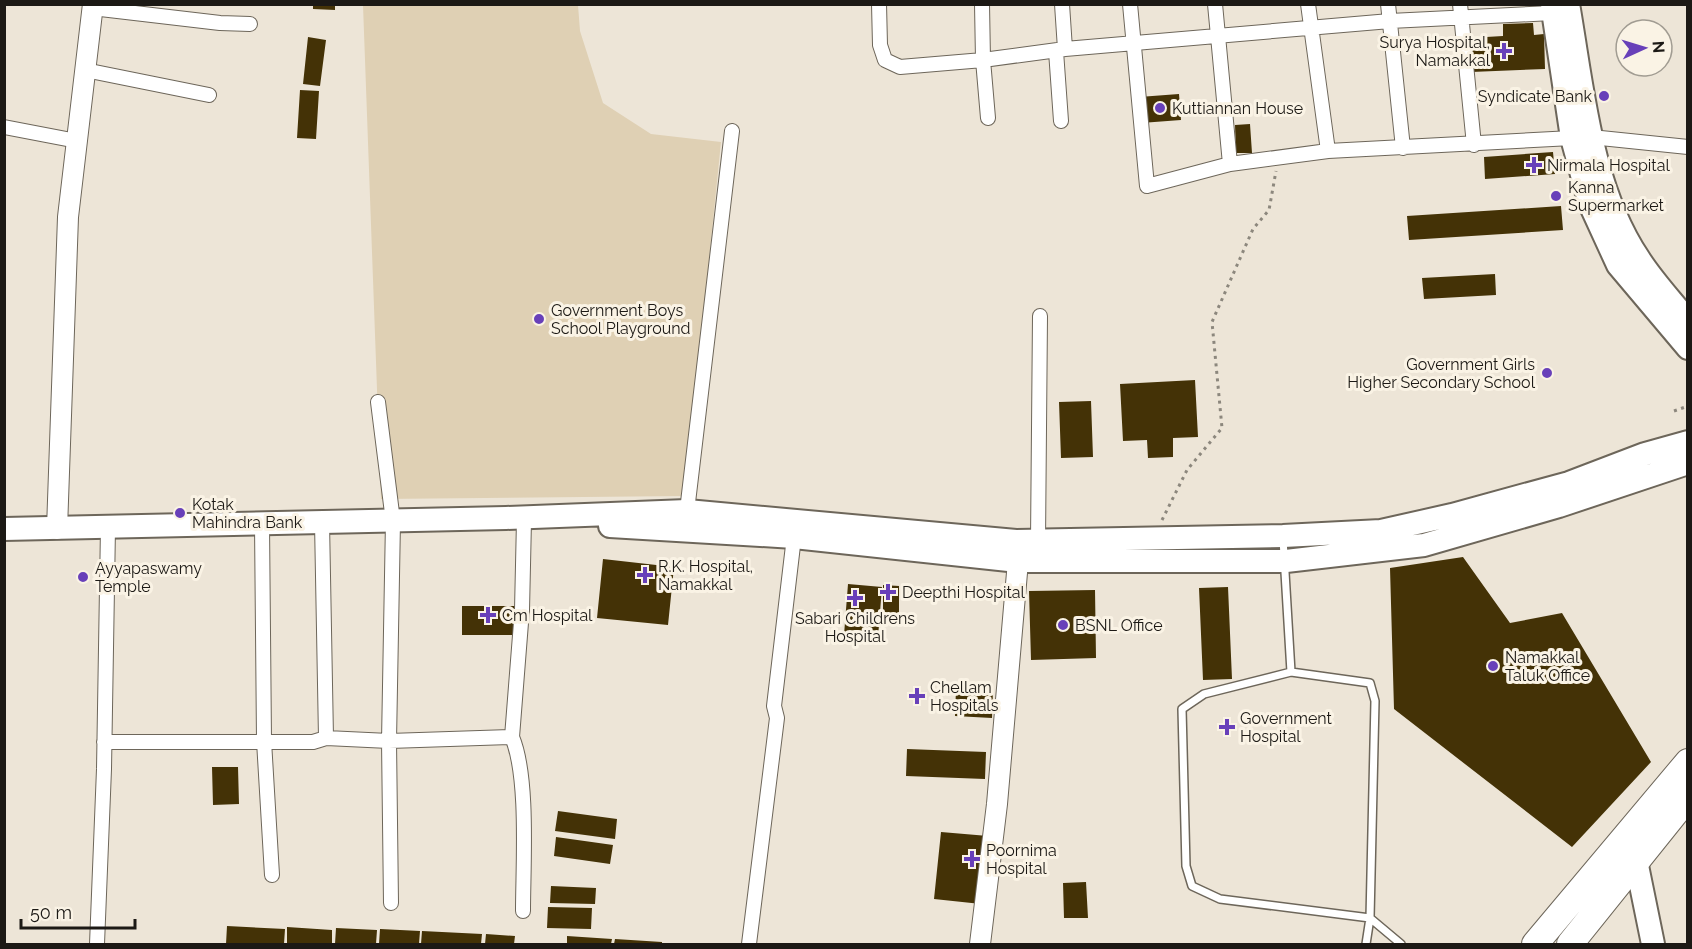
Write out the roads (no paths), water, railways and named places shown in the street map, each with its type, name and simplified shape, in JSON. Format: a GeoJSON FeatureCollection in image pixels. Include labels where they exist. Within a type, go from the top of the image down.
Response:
{"type":"FeatureCollection","features":[{"type":"Feature","properties":{"kind":"highway"},"geometry":{"type":"LineString","coordinates":[[1535,945],[1688,762]]}},
{"type":"Feature","properties":{"kind":"highway"},"geometry":{"type":"LineString","coordinates":[[1570,945],[1688,797]]}},
{"type":"Feature","properties":{"kind":"main road"},"geometry":{"type":"LineString","coordinates":[[1557,7],[1582,137],[1590,204],[1618,266],[1688,348]]}},
{"type":"Feature","properties":{"kind":"main road"},"geometry":{"type":"LineString","coordinates":[[1582,137],[1638,259],[1688,321]]}},
{"type":"Feature","properties":{"kind":"main road"},"geometry":{"type":"LineString","coordinates":[[4,529],[515,519],[687,511],[1024,548],[1155,539],[1381,531],[1452,515],[1569,483],[1645,454],[1688,442]]}},
{"type":"Feature","properties":{"kind":"main road"},"geometry":{"type":"LineString","coordinates":[[515,519],[794,537],[1286,561],[1424,545],[1559,506],[1688,463]]}},
{"type":"Feature","properties":{"kind":"main road"},"geometry":{"type":"LineString","coordinates":[[1630,834],[1653,945]]}},
{"type":"Feature","properties":{"kind":"street"},"geometry":{"type":"LineString","coordinates":[[879,4],[880,45],[885,60],[900,67],[1061,50],[1390,21],[1461,11],[1557,7]]}},
{"type":"Feature","properties":{"kind":"street"},"geometry":{"type":"LineString","coordinates":[[982,4],[983,60],[988,118]]}},
{"type":"Feature","properties":{"kind":"street"},"geometry":{"type":"LineString","coordinates":[[1061,121],[1062,4]]}},
{"type":"Feature","properties":{"kind":"street"},"geometry":{"type":"LineString","coordinates":[[1130,4],[1147,186],[1230,164],[1328,151],[1474,145],[1582,137],[1688,147]]}},
{"type":"Feature","properties":{"kind":"street"},"geometry":{"type":"LineString","coordinates":[[1215,4],[1230,164]]}},
{"type":"Feature","properties":{"kind":"street"},"geometry":{"type":"LineString","coordinates":[[1308,4],[1328,151]]}},
{"type":"Feature","properties":{"kind":"street"},"geometry":{"type":"LineString","coordinates":[[1388,4],[1403,148]]}},
{"type":"Feature","properties":{"kind":"street"},"geometry":{"type":"LineString","coordinates":[[57,529],[68,217],[93,6],[220,23],[250,24]]}},
{"type":"Feature","properties":{"kind":"street"},"geometry":{"type":"LineString","coordinates":[[1461,11],[1474,145]]}},
{"type":"Feature","properties":{"kind":"street"},"geometry":{"type":"LineString","coordinates":[[85,70],[209,95]]}},
{"type":"Feature","properties":{"kind":"street"},"geometry":{"type":"LineString","coordinates":[[4,127],[77,141]]}},
{"type":"Feature","properties":{"kind":"street"},"geometry":{"type":"LineString","coordinates":[[687,511],[732,131]]}},
{"type":"Feature","properties":{"kind":"street"},"geometry":{"type":"LineString","coordinates":[[980,945],[1024,548],[1040,316]]}},
{"type":"Feature","properties":{"kind":"street"},"geometry":{"type":"LineString","coordinates":[[378,402],[393,521],[389,741],[391,903]]}},
{"type":"Feature","properties":{"kind":"street"},"geometry":{"type":"LineString","coordinates":[[515,519],[522,610],[512,737],[517,749],[522,804],[523,912]]}},
{"type":"Feature","properties":{"kind":"street"},"geometry":{"type":"LineString","coordinates":[[322,522],[326,738]]}},
{"type":"Feature","properties":{"kind":"street"},"geometry":{"type":"LineString","coordinates":[[262,524],[264,741],[272,875]]}},
{"type":"Feature","properties":{"kind":"street"},"geometry":{"type":"LineString","coordinates":[[97,945],[108,527]]}},
{"type":"Feature","properties":{"kind":"street"},"geometry":{"type":"LineString","coordinates":[[749,945],[777,718],[774,706],[794,537]]}},
{"type":"Feature","properties":{"kind":"street"},"geometry":{"type":"LineString","coordinates":[[104,742],[314,742],[326,738],[389,741],[512,737]]}},
{"type":"Feature","properties":{"kind":"lane"},"geometry":{"type":"LineString","coordinates":[[1283,536],[1291,672]]}},
{"type":"Feature","properties":{"kind":"lane"},"geometry":{"type":"LineString","coordinates":[[1366,945],[1370,918],[1375,701],[1370,683],[1291,672],[1204,694],[1182,709],[1186,866],[1192,886],[1220,899],[1370,918],[1401,945]]}},
{"type":"Feature","properties":{"kind":"place","name":"Surya Hospital, Namakkal"},"geometry":{"type":"Point","coordinates":[1504,51]}},
{"type":"Feature","properties":{"kind":"place","name":"Syndicate Bank"},"geometry":{"type":"Point","coordinates":[1604,96]}},
{"type":"Feature","properties":{"kind":"place","name":"Kuttiannan House"},"geometry":{"type":"Point","coordinates":[1160,108]}},
{"type":"Feature","properties":{"kind":"place","name":"Nirmala Hospital"},"geometry":{"type":"Point","coordinates":[1534,165]}},
{"type":"Feature","properties":{"kind":"place","name":"Kanna Supermarket"},"geometry":{"type":"Point","coordinates":[1556,196]}},
{"type":"Feature","properties":{"kind":"place","name":"Government Boys School Playground"},"geometry":{"type":"Point","coordinates":[539,319]}},
{"type":"Feature","properties":{"kind":"place","name":"Government Girls Higher Secondary School"},"geometry":{"type":"Point","coordinates":[1547,373]}},
{"type":"Feature","properties":{"kind":"place","name":"Kotak Mahindra Bank"},"geometry":{"type":"Point","coordinates":[180,513]}},
{"type":"Feature","properties":{"kind":"place","name":"R.K. Hospital, Namakkal"},"geometry":{"type":"Point","coordinates":[645,575]}},
{"type":"Feature","properties":{"kind":"place","name":"Ayyapaswamy Temple"},"geometry":{"type":"Point","coordinates":[83,577]}},
{"type":"Feature","properties":{"kind":"place","name":"Deepthi Hospital"},"geometry":{"type":"Point","coordinates":[888,592]}},
{"type":"Feature","properties":{"kind":"place","name":"Sabari Childrens Hospital"},"geometry":{"type":"Point","coordinates":[855,598]}},
{"type":"Feature","properties":{"kind":"place","name":"Cm Hospital"},"geometry":{"type":"Point","coordinates":[488,615]}},
{"type":"Feature","properties":{"kind":"place","name":"BSNL Office"},"geometry":{"type":"Point","coordinates":[1063,625]}},
{"type":"Feature","properties":{"kind":"place","name":"Namakkal Taluk Office"},"geometry":{"type":"Point","coordinates":[1493,666]}},
{"type":"Feature","properties":{"kind":"place","name":"Chellam Hospitals"},"geometry":{"type":"Point","coordinates":[917,696]}},
{"type":"Feature","properties":{"kind":"place","name":"Government Hospital"},"geometry":{"type":"Point","coordinates":[1227,727]}},
{"type":"Feature","properties":{"kind":"place","name":"Poornima Hospital"},"geometry":{"type":"Point","coordinates":[972,859]}}]}
